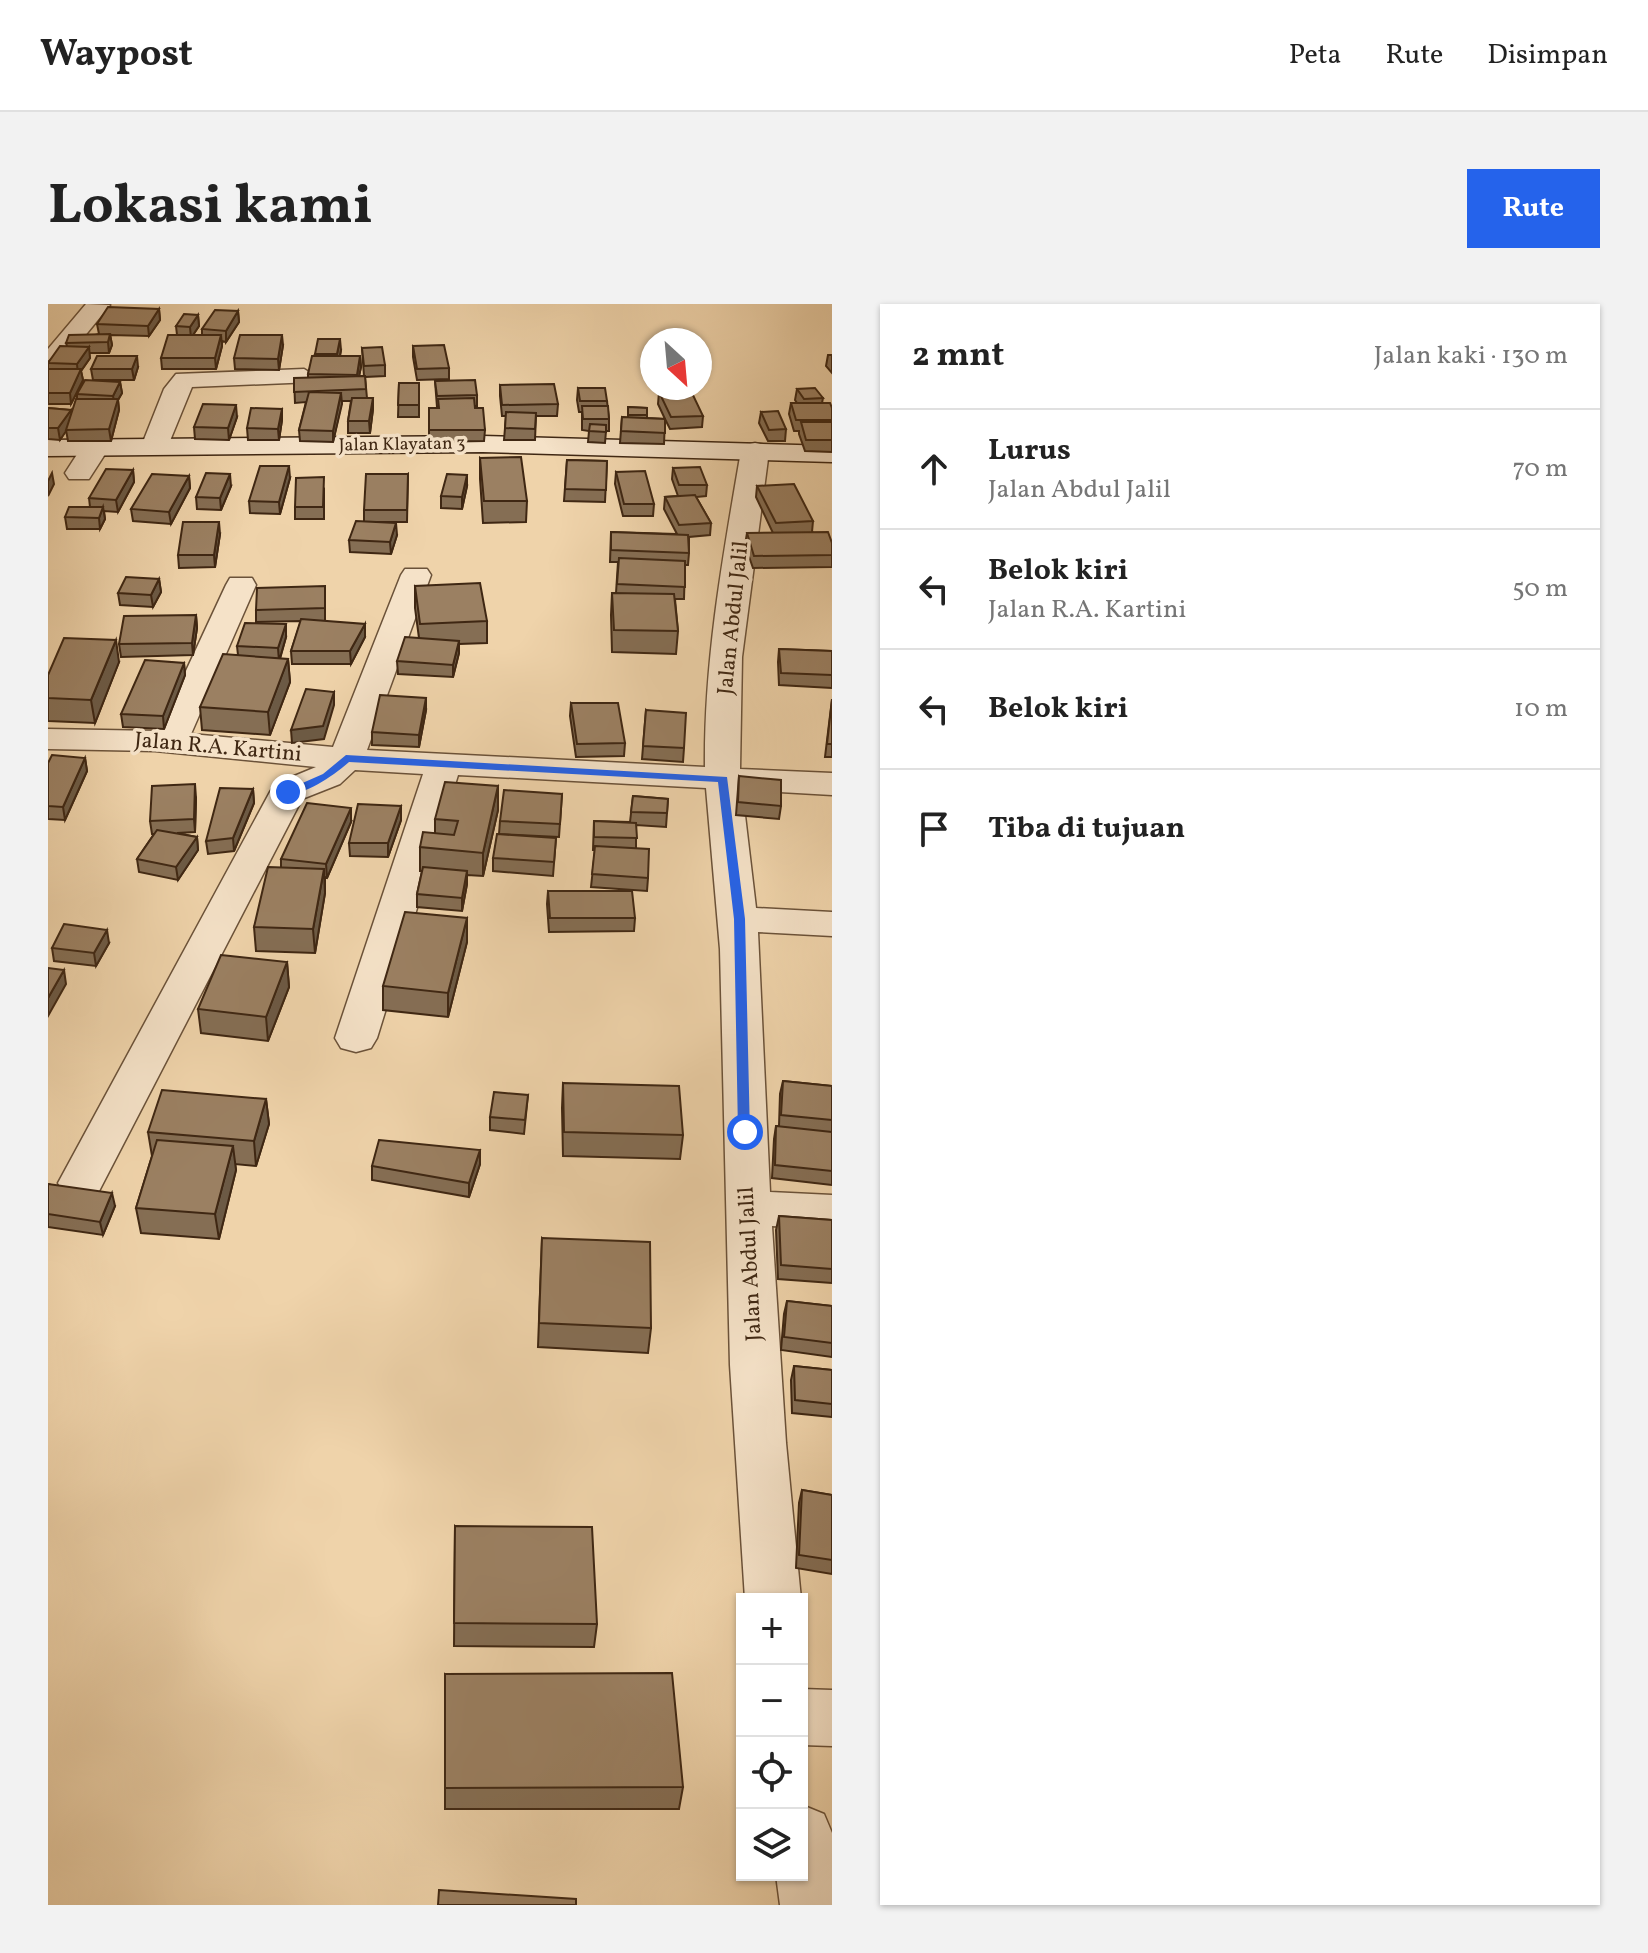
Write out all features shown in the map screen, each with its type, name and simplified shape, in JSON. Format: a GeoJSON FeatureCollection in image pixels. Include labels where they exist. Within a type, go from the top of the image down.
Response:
{"type":"FeatureCollection","features":[{"type":"Feature","properties":{"kind":"street"},"geometry":{"type":"LineString","coordinates":[[48,365],[98,305]]}},
{"type":"Feature","properties":{"kind":"street"},"geometry":{"type":"LineString","coordinates":[[155,447],[177,389],[185,379],[304,377]]}},
{"type":"Feature","properties":{"kind":"street","name":"Jalan Klayatan 3"},"geometry":{"type":"LineString","coordinates":[[48,448],[497,444],[832,454]]}},
{"type":"Feature","properties":{"kind":"street"},"geometry":{"type":"LineString","coordinates":[[79,473],[95,448]]}},
{"type":"Feature","properties":{"kind":"street","name":"Jalan Abdul Jalil"},"geometry":{"type":"LineString","coordinates":[[755,451],[732,596],[723,779],[740,919],[747,1208],[763,1498],[772,1593]]}},
{"type":"Feature","properties":{"kind":"street"},"geometry":{"type":"LineString","coordinates":[[81,1183],[288,792],[327,776],[346,759],[416,575]]}},
{"type":"Feature","properties":{"kind":"street"},"geometry":{"type":"LineString","coordinates":[[170,742],[241,585]]}},
{"type":"Feature","properties":{"kind":"street","name":"Jalan R.A. Kartini"},"geometry":{"type":"LineString","coordinates":[[48,739],[170,742],[346,759],[832,784]]}},
{"type":"Feature","properties":{"kind":"street"},"geometry":{"type":"LineString","coordinates":[[356,1038],[444,764]]}},
{"type":"Feature","properties":{"kind":"street"},"geometry":{"type":"LineString","coordinates":[[740,919],[832,924]]}},
{"type":"Feature","properties":{"kind":"street"},"geometry":{"type":"LineString","coordinates":[[747,1208],[832,1212]]}},
{"type":"Feature","properties":{"kind":"street"},"geometry":{"type":"LineString","coordinates":[[808,1717],[832,1718]]}},
{"type":"Feature","properties":{"kind":"street"},"geometry":{"type":"LineString","coordinates":[[808,1877],[812,1905]]}},
{"type":"Feature","properties":{"kind":"building"},"geometry":{"type":"Polygon","coordinates":[[[108,307],[159,309],[148,326],[97,324],[108,307]]]}},
{"type":"Feature","properties":{"kind":"building"},"geometry":{"type":"Polygon","coordinates":[[[215,310],[238,311],[226,331],[202,329],[215,310]]]}},
{"type":"Feature","properties":{"kind":"building"},"geometry":{"type":"Polygon","coordinates":[[[184,314],[198,315],[190,327],[176,326],[184,314]]]}},
{"type":"Feature","properties":{"kind":"building"},"geometry":{"type":"Polygon","coordinates":[[[110,334],[108,342],[66,343],[69,335],[110,334]]]}},
{"type":"Feature","properties":{"kind":"building"},"geometry":{"type":"Polygon","coordinates":[[[168,335],[221,335],[215,358],[161,358],[168,335]]]}},
{"type":"Feature","properties":{"kind":"building"},"geometry":{"type":"Polygon","coordinates":[[[240,335],[282,335],[278,359],[234,358],[240,335]]]}},
{"type":"Feature","properties":{"kind":"building"},"geometry":{"type":"Polygon","coordinates":[[[318,339],[340,339],[337,354],[315,354],[318,339]]]}},
{"type":"Feature","properties":{"kind":"building"},"geometry":{"type":"Polygon","coordinates":[[[444,345],[449,368],[417,369],[413,346],[444,345]]]}},
{"type":"Feature","properties":{"kind":"building"},"geometry":{"type":"Polygon","coordinates":[[[60,346],[89,347],[77,364],[48,363],[60,346]]]}},
{"type":"Feature","properties":{"kind":"building"},"geometry":{"type":"Polygon","coordinates":[[[382,347],[385,365],[364,366],[362,348],[382,347]]]}},
{"type":"Feature","properties":{"kind":"building"},"geometry":{"type":"Polygon","coordinates":[[[97,356],[137,356],[132,369],[91,369],[97,356]]]}},
{"type":"Feature","properties":{"kind":"building"},"geometry":{"type":"Polygon","coordinates":[[[312,356],[360,356],[357,375],[308,374],[312,356]]]}},
{"type":"Feature","properties":{"kind":"building"},"geometry":{"type":"Polygon","coordinates":[[[48,369],[81,369],[70,393],[48,393],[48,369]]]}},
{"type":"Feature","properties":{"kind":"building"},"geometry":{"type":"Polygon","coordinates":[[[365,376],[366,389],[294,392],[294,378],[365,376]]]}},
{"type":"Feature","properties":{"kind":"building"},"geometry":{"type":"Polygon","coordinates":[[[85,380],[120,382],[113,396],[77,394],[85,380]]]}},
{"type":"Feature","properties":{"kind":"building"},"geometry":{"type":"Polygon","coordinates":[[[475,380],[477,395],[437,396],[435,381],[475,380]]]}},
{"type":"Feature","properties":{"kind":"building"},"geometry":{"type":"Polygon","coordinates":[[[399,383],[419,383],[419,405],[398,405],[399,383]]]}},
{"type":"Feature","properties":{"kind":"building"},"geometry":{"type":"Polygon","coordinates":[[[554,384],[558,404],[502,405],[500,385],[554,384]]]}},
{"type":"Feature","properties":{"kind":"building"},"geometry":{"type":"Polygon","coordinates":[[[578,388],[605,388],[607,401],[580,401],[578,388]]]}},
{"type":"Feature","properties":{"kind":"building"},"geometry":{"type":"Polygon","coordinates":[[[815,388],[823,398],[804,399],[797,389],[815,388]]]}},
{"type":"Feature","properties":{"kind":"building"},"geometry":{"type":"Polygon","coordinates":[[[309,392],[341,393],[333,431],[299,430],[309,392]]]}},
{"type":"Feature","properties":{"kind":"building"},"geometry":{"type":"Polygon","coordinates":[[[352,398],[373,398],[369,421],[348,421],[352,398]]]}},
{"type":"Feature","properties":{"kind":"building"},"geometry":{"type":"Polygon","coordinates":[[[474,398],[475,408],[483,408],[485,430],[429,430],[429,408],[439,408],[438,399],[474,398]]]}},
{"type":"Feature","properties":{"kind":"building"},"geometry":{"type":"Polygon","coordinates":[[[76,399],[118,399],[109,429],[66,430],[76,399]]]}},
{"type":"Feature","properties":{"kind":"building"},"geometry":{"type":"Polygon","coordinates":[[[663,400],[695,400],[703,416],[671,417],[663,400]]]}},
{"type":"Feature","properties":{"kind":"building"},"geometry":{"type":"Polygon","coordinates":[[[791,403],[830,403],[832,420],[796,420],[791,403]]]}},
{"type":"Feature","properties":{"kind":"building"},"geometry":{"type":"Polygon","coordinates":[[[203,404],[236,405],[228,428],[194,427],[203,404]]]}},
{"type":"Feature","properties":{"kind":"building"},"geometry":{"type":"Polygon","coordinates":[[[582,406],[608,406],[609,419],[583,419],[582,406]]]}},
{"type":"Feature","properties":{"kind":"building"},"geometry":{"type":"Polygon","coordinates":[[[628,407],[647,408],[647,415],[628,415],[628,407]]]}},
{"type":"Feature","properties":{"kind":"building"},"geometry":{"type":"Polygon","coordinates":[[[48,408],[71,410],[58,428],[48,428],[48,408]]]}},
{"type":"Feature","properties":{"kind":"building"},"geometry":{"type":"Polygon","coordinates":[[[251,408],[282,409],[278,429],[247,428],[251,408]]]}},
{"type":"Feature","properties":{"kind":"building"},"geometry":{"type":"Polygon","coordinates":[[[778,411],[786,429],[769,430],[761,412],[778,411]]]}},
{"type":"Feature","properties":{"kind":"building"},"geometry":{"type":"Polygon","coordinates":[[[506,412],[536,413],[535,429],[505,428],[506,412]]]}},
{"type":"Feature","properties":{"kind":"building"},"geometry":{"type":"Polygon","coordinates":[[[622,417],[665,419],[665,433],[621,431],[622,417]]]}},
{"type":"Feature","properties":{"kind":"building"},"geometry":{"type":"Polygon","coordinates":[[[801,422],[832,422],[832,440],[806,440],[801,422]]]}},
{"type":"Feature","properties":{"kind":"building"},"geometry":{"type":"Polygon","coordinates":[[[590,424],[606,425],[606,432],[589,431],[590,424]]]}},
{"type":"Feature","properties":{"kind":"building"},"geometry":{"type":"Polygon","coordinates":[[[521,457],[527,501],[484,501],[480,458],[521,457]]]}},
{"type":"Feature","properties":{"kind":"building"},"geometry":{"type":"Polygon","coordinates":[[[567,460],[607,461],[606,490],[565,489],[567,460]]]}},
{"type":"Feature","properties":{"kind":"building"},"geometry":{"type":"Polygon","coordinates":[[[260,466],[289,466],[279,502],[249,501],[260,466]]]}},
{"type":"Feature","properties":{"kind":"building"},"geometry":{"type":"Polygon","coordinates":[[[700,467],[707,485],[679,485],[673,468],[700,467]]]}},
{"type":"Feature","properties":{"kind":"building"},"geometry":{"type":"Polygon","coordinates":[[[106,469],[133,470],[116,500],[89,498],[106,469]]]}},
{"type":"Feature","properties":{"kind":"building"},"geometry":{"type":"Polygon","coordinates":[[[645,471],[654,504],[624,504],[616,472],[645,471]]]}},
{"type":"Feature","properties":{"kind":"building"},"geometry":{"type":"Polygon","coordinates":[[[206,473],[230,474],[220,498],[196,497],[206,473]]]}},
{"type":"Feature","properties":{"kind":"building"},"geometry":{"type":"Polygon","coordinates":[[[152,474],[189,476],[169,512],[131,509],[152,474]]]}},
{"type":"Feature","properties":{"kind":"building"},"geometry":{"type":"Polygon","coordinates":[[[366,474],[408,474],[407,510],[364,510],[366,474]]]}},
{"type":"Feature","properties":{"kind":"building"},"geometry":{"type":"Polygon","coordinates":[[[447,474],[467,475],[462,497],[441,496],[447,474]]]}},
{"type":"Feature","properties":{"kind":"building"},"geometry":{"type":"Polygon","coordinates":[[[324,477],[323,507],[295,507],[296,478],[324,477]]]}},
{"type":"Feature","properties":{"kind":"building"},"geometry":{"type":"Polygon","coordinates":[[[794,484],[813,521],[776,523],[757,486],[794,484]]]}},
{"type":"Feature","properties":{"kind":"building"},"geometry":{"type":"Polygon","coordinates":[[[695,495],[711,523],[679,525],[665,497],[695,495]]]}},
{"type":"Feature","properties":{"kind":"building"},"geometry":{"type":"Polygon","coordinates":[[[69,507],[103,507],[99,518],[65,517],[69,507]]]}},
{"type":"Feature","properties":{"kind":"building"},"geometry":{"type":"Polygon","coordinates":[[[356,521],[396,523],[390,542],[349,540],[356,521]]]}},
{"type":"Feature","properties":{"kind":"building"},"geometry":{"type":"Polygon","coordinates":[[[183,522],[219,522],[214,555],[178,555],[183,522]]]}},
{"type":"Feature","properties":{"kind":"building"},"geometry":{"type":"Polygon","coordinates":[[[611,532],[688,535],[689,553],[611,550],[611,532]]]}},
{"type":"Feature","properties":{"kind":"building"},"geometry":{"type":"Polygon","coordinates":[[[828,532],[832,555],[754,556],[747,533],[828,532]]]}},
{"type":"Feature","properties":{"kind":"building"},"geometry":{"type":"Polygon","coordinates":[[[619,558],[685,561],[685,587],[617,584],[619,558]]]}},
{"type":"Feature","properties":{"kind":"building"},"geometry":{"type":"Polygon","coordinates":[[[126,577],[159,579],[151,595],[118,593],[126,577]]]}},
{"type":"Feature","properties":{"kind":"building"},"geometry":{"type":"Polygon","coordinates":[[[480,583],[487,621],[420,624],[415,586],[480,583]]]}},
{"type":"Feature","properties":{"kind":"building"},"geometry":{"type":"Polygon","coordinates":[[[325,586],[325,608],[256,610],[257,588],[325,586]]]}},
{"type":"Feature","properties":{"kind":"building"},"geometry":{"type":"Polygon","coordinates":[[[612,593],[674,594],[678,631],[614,630],[612,593]]]}},
{"type":"Feature","properties":{"kind":"building"},"geometry":{"type":"Polygon","coordinates":[[[196,615],[192,643],[119,644],[124,616],[196,615]]]}},
{"type":"Feature","properties":{"kind":"building"},"geometry":{"type":"Polygon","coordinates":[[[301,619],[365,624],[350,651],[291,651],[301,619]]]}},
{"type":"Feature","properties":{"kind":"building"},"geometry":{"type":"Polygon","coordinates":[[[245,623],[286,624],[278,648],[237,646],[245,623]]]}},
{"type":"Feature","properties":{"kind":"building"},"geometry":{"type":"Polygon","coordinates":[[[405,637],[459,641],[453,665],[397,661],[405,637]]]}},
{"type":"Feature","properties":{"kind":"building"},"geometry":{"type":"Polygon","coordinates":[[[64,638],[116,640],[91,700],[48,698],[48,675],[64,638]]]}},
{"type":"Feature","properties":{"kind":"building"},"geometry":{"type":"Polygon","coordinates":[[[779,649],[832,651],[832,675],[781,673],[779,649]]]}},
{"type":"Feature","properties":{"kind":"building"},"geometry":{"type":"Polygon","coordinates":[[[223,654],[288,659],[268,712],[200,707],[223,654]]]}},
{"type":"Feature","properties":{"kind":"building"},"geometry":{"type":"Polygon","coordinates":[[[145,660],[184,663],[163,716],[121,714],[145,660]]]}},
{"type":"Feature","properties":{"kind":"building"},"geometry":{"type":"Polygon","coordinates":[[[306,689],[334,692],[323,726],[291,730],[306,689]]]}},
{"type":"Feature","properties":{"kind":"building"},"geometry":{"type":"Polygon","coordinates":[[[380,695],[426,698],[419,735],[372,732],[380,695]]]}},
{"type":"Feature","properties":{"kind":"building"},"geometry":{"type":"Polygon","coordinates":[[[832,700],[832,744],[827,744],[832,700]]]}},
{"type":"Feature","properties":{"kind":"building"},"geometry":{"type":"Polygon","coordinates":[[[571,703],[618,703],[625,743],[577,744],[571,703]]]}},
{"type":"Feature","properties":{"kind":"building"},"geometry":{"type":"Polygon","coordinates":[[[646,710],[686,713],[684,748],[643,746],[646,710]]]}},
{"type":"Feature","properties":{"kind":"building"},"geometry":{"type":"Polygon","coordinates":[[[52,755],[85,758],[63,807],[48,806],[48,763],[52,755]]]}},
{"type":"Feature","properties":{"kind":"building"},"geometry":{"type":"Polygon","coordinates":[[[739,776],[781,780],[781,806],[738,802],[739,776]]]}},
{"type":"Feature","properties":{"kind":"building"},"geometry":{"type":"Polygon","coordinates":[[[445,782],[498,786],[483,853],[420,847],[423,832],[454,835],[458,821],[435,819],[445,782]]]}},
{"type":"Feature","properties":{"kind":"building"},"geometry":{"type":"Polygon","coordinates":[[[195,784],[194,819],[150,821],[152,786],[195,784]]]}},
{"type":"Feature","properties":{"kind":"building"},"geometry":{"type":"Polygon","coordinates":[[[220,788],[253,789],[233,838],[206,841],[220,788]]]}},
{"type":"Feature","properties":{"kind":"building"},"geometry":{"type":"Polygon","coordinates":[[[504,790],[562,794],[560,824],[500,821],[504,790]]]}},
{"type":"Feature","properties":{"kind":"building"},"geometry":{"type":"Polygon","coordinates":[[[633,796],[668,799],[667,813],[631,812],[633,796]]]}},
{"type":"Feature","properties":{"kind":"building"},"geometry":{"type":"Polygon","coordinates":[[[307,803],[351,808],[326,864],[281,859],[307,803]]]}},
{"type":"Feature","properties":{"kind":"building"},"geometry":{"type":"Polygon","coordinates":[[[358,804],[401,806],[388,843],[349,843],[358,804]]]}},
{"type":"Feature","properties":{"kind":"building"},"geometry":{"type":"Polygon","coordinates":[[[594,821],[636,823],[637,838],[594,837],[594,821]]]}},
{"type":"Feature","properties":{"kind":"building"},"geometry":{"type":"Polygon","coordinates":[[[157,830],[197,837],[176,867],[137,859],[157,830]]]}},
{"type":"Feature","properties":{"kind":"building"},"geometry":{"type":"Polygon","coordinates":[[[497,834],[556,838],[554,862],[493,858],[497,834]]]}},
{"type":"Feature","properties":{"kind":"building"},"geometry":{"type":"Polygon","coordinates":[[[595,846],[649,849],[648,878],[592,874],[595,846]]]}},
{"type":"Feature","properties":{"kind":"building"},"geometry":{"type":"Polygon","coordinates":[[[268,867],[324,869],[313,929],[254,927],[268,867]]]}},
{"type":"Feature","properties":{"kind":"building"},"geometry":{"type":"Polygon","coordinates":[[[423,867],[467,871],[462,898],[417,894],[423,867]]]}},
{"type":"Feature","properties":{"kind":"building"},"geometry":{"type":"Polygon","coordinates":[[[548,891],[632,891],[635,918],[550,918],[548,891]]]}},
{"type":"Feature","properties":{"kind":"building"},"geometry":{"type":"Polygon","coordinates":[[[405,912],[467,918],[448,993],[383,986],[405,912]]]}},
{"type":"Feature","properties":{"kind":"building"},"geometry":{"type":"Polygon","coordinates":[[[64,924],[107,930],[94,953],[52,948],[64,924]]]}},
{"type":"Feature","properties":{"kind":"building"},"geometry":{"type":"Polygon","coordinates":[[[221,955],[287,962],[266,1017],[198,1009],[221,955]]]}},
{"type":"Feature","properties":{"kind":"building"},"geometry":{"type":"Polygon","coordinates":[[[48,968],[64,970],[48,998],[48,968]]]}},
{"type":"Feature","properties":{"kind":"building"},"geometry":{"type":"Polygon","coordinates":[[[783,1081],[832,1086],[832,1120],[781,1115],[783,1081]]]}},
{"type":"Feature","properties":{"kind":"building"},"geometry":{"type":"Polygon","coordinates":[[[563,1083],[679,1086],[683,1135],[564,1132],[563,1083]]]}},
{"type":"Feature","properties":{"kind":"building"},"geometry":{"type":"Polygon","coordinates":[[[162,1090],[266,1099],[254,1141],[148,1132],[162,1090]]]}},
{"type":"Feature","properties":{"kind":"building"},"geometry":{"type":"Polygon","coordinates":[[[494,1092],[528,1095],[525,1120],[490,1117],[494,1092]]]}},
{"type":"Feature","properties":{"kind":"building"},"geometry":{"type":"Polygon","coordinates":[[[776,1126],[832,1132],[832,1171],[775,1165],[776,1126]]]}},
{"type":"Feature","properties":{"kind":"building"},"geometry":{"type":"Polygon","coordinates":[[[157,1140],[233,1146],[215,1214],[136,1208],[157,1140]]]}},
{"type":"Feature","properties":{"kind":"building"},"geometry":{"type":"Polygon","coordinates":[[[379,1140],[480,1150],[469,1183],[372,1166],[379,1140]]]}},
{"type":"Feature","properties":{"kind":"building"},"geometry":{"type":"Polygon","coordinates":[[[48,1184],[112,1193],[100,1222],[48,1214],[48,1184]]]}},
{"type":"Feature","properties":{"kind":"building"},"geometry":{"type":"Polygon","coordinates":[[[779,1216],[832,1220],[832,1269],[781,1265],[779,1216]]]}},
{"type":"Feature","properties":{"kind":"building"},"geometry":{"type":"Polygon","coordinates":[[[542,1238],[650,1242],[651,1328],[539,1323],[542,1238]]]}},
{"type":"Feature","properties":{"kind":"building"},"geometry":{"type":"Polygon","coordinates":[[[787,1301],[832,1306],[832,1343],[784,1337],[787,1301]]]}},
{"type":"Feature","properties":{"kind":"building"},"geometry":{"type":"Polygon","coordinates":[[[794,1366],[832,1370],[832,1404],[795,1400],[794,1366]]]}},
{"type":"Feature","properties":{"kind":"building"},"geometry":{"type":"Polygon","coordinates":[[[802,1490],[832,1495],[832,1560],[799,1555],[802,1490]]]}},
{"type":"Feature","properties":{"kind":"building"},"geometry":{"type":"Polygon","coordinates":[[[455,1526],[592,1527],[597,1624],[454,1623],[455,1526]]]}},
{"type":"Feature","properties":{"kind":"building"},"geometry":{"type":"Polygon","coordinates":[[[672,1673],[683,1787],[445,1788],[445,1674],[672,1673]]]}},
{"type":"Feature","properties":{"kind":"building"},"geometry":{"type":"Polygon","coordinates":[[[439,1890],[576,1899],[576,1905],[438,1905],[439,1890]]]}},
{"type":"Feature","properties":{"kind":"route"},"geometry":{"type":"LineString","coordinates":[[288,792],[327,776],[346,759],[723,779],[740,919],[745,1132]]}}]}
